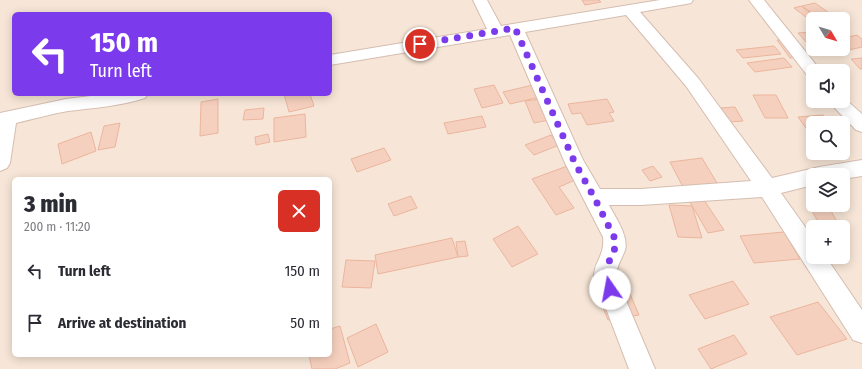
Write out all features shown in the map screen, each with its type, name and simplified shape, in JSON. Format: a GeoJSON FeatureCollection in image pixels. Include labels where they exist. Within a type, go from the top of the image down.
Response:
{"type":"FeatureCollection","features":[{"type":"Feature","properties":{"kind":"street"},"geometry":{"type":"LineString","coordinates":[[480,0],[506,29],[614,237],[615,242],[613,252],[605,271],[605,277],[642,369]]}},
{"type":"Feature","properties":{"kind":"street"},"geometry":{"type":"LineString","coordinates":[[332,60],[506,29],[616,7],[686,0]]}},
{"type":"Feature","properties":{"kind":"street"},"geometry":{"type":"LineString","coordinates":[[756,0],[807,64]]}},
{"type":"Feature","properties":{"kind":"street"},"geometry":{"type":"LineString","coordinates":[[616,7],[668,53],[700,92],[862,331]]}},
{"type":"Feature","properties":{"kind":"street"},"geometry":{"type":"LineString","coordinates":[[0,163],[4,119],[66,105],[129,96]]}},
{"type":"Feature","properties":{"kind":"street"},"geometry":{"type":"LineString","coordinates":[[845,108],[862,126]]}},
{"type":"Feature","properties":{"kind":"street"},"geometry":{"type":"LineString","coordinates":[[850,170],[862,168]]}},
{"type":"Feature","properties":{"kind":"street"},"geometry":{"type":"LineString","coordinates":[[594,197],[641,197],[766,188],[806,178]]}},
{"type":"Feature","properties":{"kind":"shaded area"},"geometry":{"type":"Polygon","coordinates":[[[0,0],[862,0],[862,369],[0,369],[0,0]]]}},
{"type":"Feature","properties":{"kind":"building"},"geometry":{"type":"Polygon","coordinates":[[[582,0],[599,0],[601,2],[585,5],[582,0]]]}},
{"type":"Feature","properties":{"kind":"building"},"geometry":{"type":"Polygon","coordinates":[[[815,3],[828,12],[810,12],[802,6],[815,3]]]}},
{"type":"Feature","properties":{"kind":"building"},"geometry":{"type":"Polygon","coordinates":[[[801,6],[809,12],[806,12],[806,17],[794,8],[801,6]]]}},
{"type":"Feature","properties":{"kind":"building"},"geometry":{"type":"Polygon","coordinates":[[[806,32],[806,42],[798,33],[806,32]]]}},
{"type":"Feature","properties":{"kind":"building"},"geometry":{"type":"Polygon","coordinates":[[[857,35],[862,39],[862,47],[850,50],[850,36],[857,35]]]}},
{"type":"Feature","properties":{"kind":"building"},"geometry":{"type":"Polygon","coordinates":[[[777,40],[787,40],[800,57],[790,58],[777,40]]]}},
{"type":"Feature","properties":{"kind":"building"},"geometry":{"type":"Polygon","coordinates":[[[774,46],[781,54],[743,58],[736,50],[774,46]]]}},
{"type":"Feature","properties":{"kind":"building"},"geometry":{"type":"Polygon","coordinates":[[[784,58],[792,67],[755,72],[747,63],[784,58]]]}},
{"type":"Feature","properties":{"kind":"building"},"geometry":{"type":"Polygon","coordinates":[[[862,58],[862,69],[860,69],[851,59],[862,58]]]}},
{"type":"Feature","properties":{"kind":"building"},"geometry":{"type":"Polygon","coordinates":[[[494,85],[503,103],[482,108],[474,89],[494,85]]]}},
{"type":"Feature","properties":{"kind":"building"},"geometry":{"type":"Polygon","coordinates":[[[533,85],[540,97],[510,104],[503,92],[533,85]]]}},
{"type":"Feature","properties":{"kind":"building"},"geometry":{"type":"Polygon","coordinates":[[[753,95],[776,95],[788,118],[765,118],[753,95]]]}},
{"type":"Feature","properties":{"kind":"building"},"geometry":{"type":"Polygon","coordinates":[[[285,96],[311,96],[314,106],[289,112],[285,96]]]}},
{"type":"Feature","properties":{"kind":"building"},"geometry":{"type":"Polygon","coordinates":[[[218,99],[218,133],[200,136],[201,102],[218,99]]]}},
{"type":"Feature","properties":{"kind":"building"},"geometry":{"type":"Polygon","coordinates":[[[540,99],[549,120],[534,123],[525,101],[540,99]]]}},
{"type":"Feature","properties":{"kind":"building"},"geometry":{"type":"Polygon","coordinates":[[[607,99],[614,112],[609,113],[614,121],[587,125],[581,113],[572,114],[568,104],[607,99]]]}},
{"type":"Feature","properties":{"kind":"building"},"geometry":{"type":"Polygon","coordinates":[[[735,107],[743,121],[729,122],[721,108],[735,107]]]}},
{"type":"Feature","properties":{"kind":"building"},"geometry":{"type":"Polygon","coordinates":[[[264,108],[263,119],[243,120],[245,110],[264,108]]]}},
{"type":"Feature","properties":{"kind":"building"},"geometry":{"type":"Polygon","coordinates":[[[305,114],[306,137],[274,142],[274,118],[305,114]]]}},
{"type":"Feature","properties":{"kind":"building"},"geometry":{"type":"Polygon","coordinates":[[[482,116],[486,127],[448,134],[444,123],[482,116]]]}},
{"type":"Feature","properties":{"kind":"building"},"geometry":{"type":"Polygon","coordinates":[[[806,116],[806,128],[798,117],[806,116]]]}},
{"type":"Feature","properties":{"kind":"building"},"geometry":{"type":"Polygon","coordinates":[[[120,123],[115,147],[98,150],[104,126],[120,123]]]}},
{"type":"Feature","properties":{"kind":"building"},"geometry":{"type":"Polygon","coordinates":[[[91,132],[96,151],[62,164],[58,144],[91,132]]]}},
{"type":"Feature","properties":{"kind":"building"},"geometry":{"type":"Polygon","coordinates":[[[268,134],[270,142],[256,145],[255,137],[268,134]]]}},
{"type":"Feature","properties":{"kind":"building"},"geometry":{"type":"Polygon","coordinates":[[[551,135],[559,145],[534,155],[525,145],[551,135]]]}},
{"type":"Feature","properties":{"kind":"building"},"geometry":{"type":"Polygon","coordinates":[[[384,148],[391,160],[357,172],[351,159],[384,148]]]}},
{"type":"Feature","properties":{"kind":"building"},"geometry":{"type":"Polygon","coordinates":[[[702,158],[717,183],[683,187],[670,162],[702,158]]]}},
{"type":"Feature","properties":{"kind":"building"},"geometry":{"type":"Polygon","coordinates":[[[570,165],[580,178],[559,187],[574,208],[556,215],[532,179],[570,165]]]}},
{"type":"Feature","properties":{"kind":"building"},"geometry":{"type":"Polygon","coordinates":[[[653,166],[662,177],[650,181],[642,170],[653,166]]]}},
{"type":"Feature","properties":{"kind":"building"},"geometry":{"type":"Polygon","coordinates":[[[411,196],[417,208],[394,216],[388,204],[411,196]]]}},
{"type":"Feature","properties":{"kind":"building"},"geometry":{"type":"Polygon","coordinates":[[[702,197],[724,230],[708,233],[688,199],[702,197]]]}},
{"type":"Feature","properties":{"kind":"building"},"geometry":{"type":"Polygon","coordinates":[[[669,205],[692,206],[702,238],[678,237],[669,205]]]}},
{"type":"Feature","properties":{"kind":"building"},"geometry":{"type":"Polygon","coordinates":[[[813,212],[832,212],[836,220],[817,220],[813,212]]]}},
{"type":"Feature","properties":{"kind":"building"},"geometry":{"type":"Polygon","coordinates":[[[518,226],[538,254],[512,267],[493,239],[518,226]]]}},
{"type":"Feature","properties":{"kind":"building"},"geometry":{"type":"Polygon","coordinates":[[[784,232],[800,259],[754,263],[740,236],[784,232]]]}},
{"type":"Feature","properties":{"kind":"building"},"geometry":{"type":"Polygon","coordinates":[[[452,238],[458,257],[378,274],[375,255],[452,238]]]}},
{"type":"Feature","properties":{"kind":"building"},"geometry":{"type":"Polygon","coordinates":[[[465,241],[468,256],[458,257],[456,242],[465,241]]]}},
{"type":"Feature","properties":{"kind":"building"},"geometry":{"type":"Polygon","coordinates":[[[346,260],[375,261],[371,288],[342,287],[346,260]]]}},
{"type":"Feature","properties":{"kind":"building"},"geometry":{"type":"Polygon","coordinates":[[[624,280],[639,315],[608,320],[594,285],[624,280]]]}},
{"type":"Feature","properties":{"kind":"building"},"geometry":{"type":"Polygon","coordinates":[[[733,281],[749,304],[705,319],[689,295],[733,281]]]}},
{"type":"Feature","properties":{"kind":"building"},"geometry":{"type":"Polygon","coordinates":[[[818,302],[847,339],[797,355],[770,317],[818,302]]]}},
{"type":"Feature","properties":{"kind":"building"},"geometry":{"type":"Polygon","coordinates":[[[376,324],[388,352],[358,367],[347,338],[376,324]]]}},
{"type":"Feature","properties":{"kind":"building"},"geometry":{"type":"Polygon","coordinates":[[[340,326],[350,363],[335,369],[312,369],[309,357],[332,357],[332,328],[340,326]]]}},
{"type":"Feature","properties":{"kind":"building"},"geometry":{"type":"Polygon","coordinates":[[[734,335],[747,354],[711,369],[698,349],[734,335]]]}},
{"type":"Feature","properties":{"kind":"route"},"geometry":{"type":"LineString","coordinates":[[420,44],[515,28],[575,163],[614,237],[615,248],[605,271],[605,277],[610,289]]}}]}
